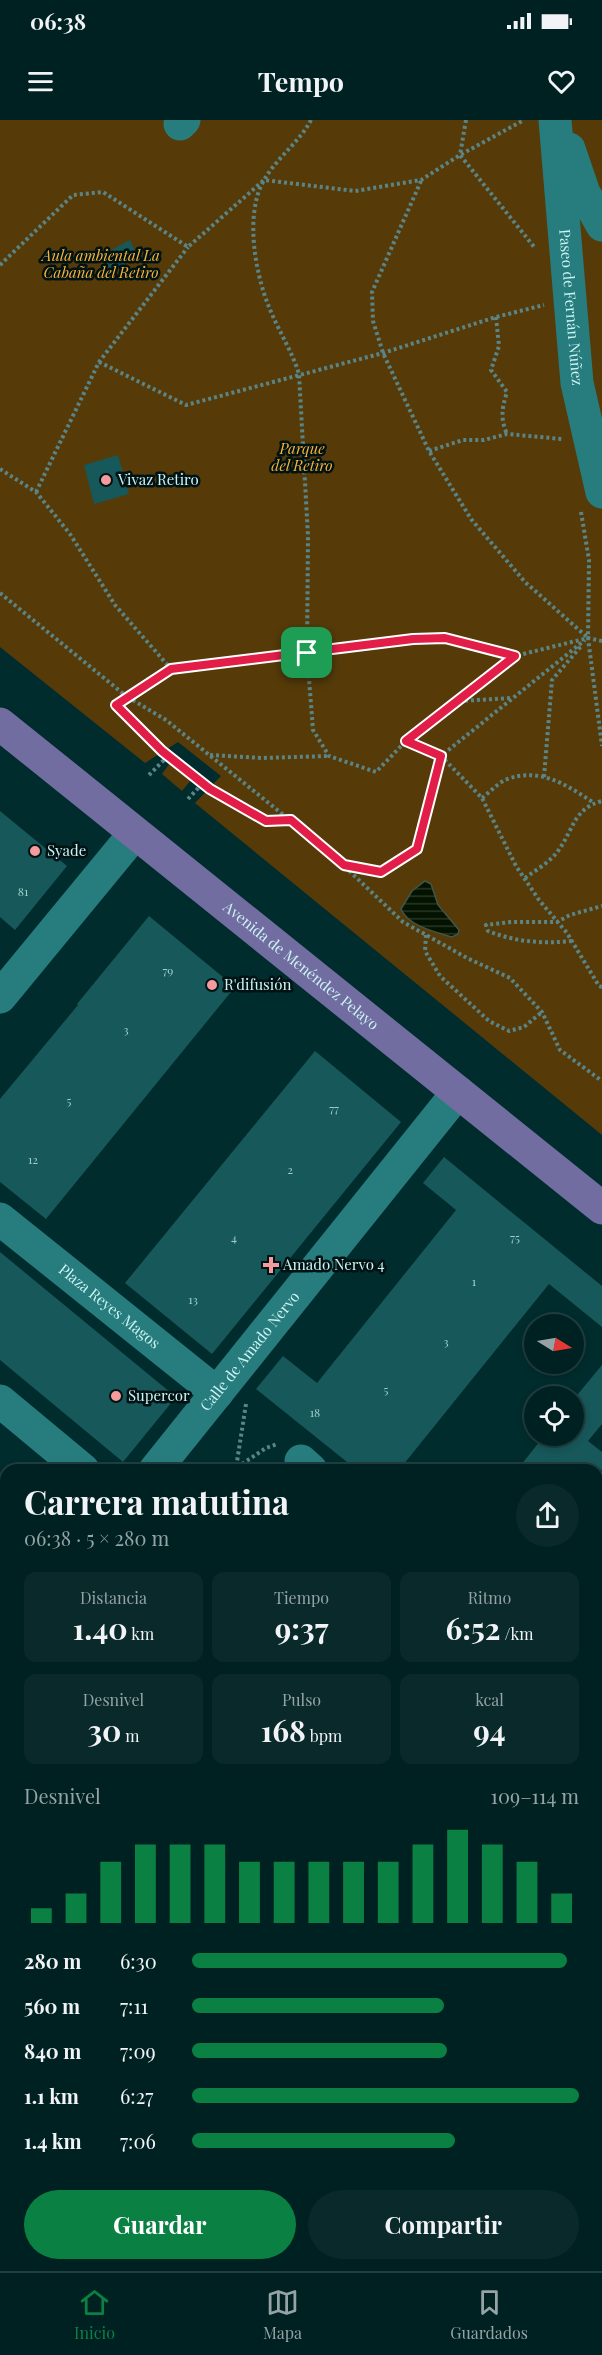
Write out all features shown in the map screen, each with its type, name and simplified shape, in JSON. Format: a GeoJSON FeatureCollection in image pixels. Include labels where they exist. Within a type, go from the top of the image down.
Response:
{"type":"FeatureCollection","features":[{"type":"Feature","properties":{"kind":"main road","name":"Avenida de Menéndez Pelayo"},"geometry":{"type":"LineString","coordinates":[[0,724],[602,1208]]}},
{"type":"Feature","properties":{"kind":"street","name":"Paseo de Fernán Núñez"},"geometry":{"type":"LineString","coordinates":[[557,120],[585,193],[602,225]]}},
{"type":"Feature","properties":{"kind":"street","name":"Paseo de Fernán Núñez"},"geometry":{"type":"LineString","coordinates":[[557,120],[577,382],[591,499]]}},
{"type":"Feature","properties":{"kind":"street"},"geometry":{"type":"LineString","coordinates":[[0,997],[135,833]]}},
{"type":"Feature","properties":{"kind":"street","name":"Calle de Amado Nervo"},"geometry":{"type":"LineString","coordinates":[[162,1464],[232,1397],[458,1092]]}},
{"type":"Feature","properties":{"kind":"street","name":"Plaza Reyes Magos"},"geometry":{"type":"LineString","coordinates":[[0,1219],[232,1397]]}},
{"type":"Feature","properties":{"kind":"street"},"geometry":{"type":"LineString","coordinates":[[0,1401],[75,1464]]}},
{"type":"Feature","properties":{"kind":"path"},"geometry":{"type":"LineString","coordinates":[[36,492],[99,362],[188,247],[264,180],[311,120]]}},
{"type":"Feature","properties":{"kind":"path"},"geometry":{"type":"LineString","coordinates":[[466,120],[460,155],[535,245],[537,257]]}},
{"type":"Feature","properties":{"kind":"path"},"geometry":{"type":"LineString","coordinates":[[264,180],[355,191],[421,180],[460,155],[524,120]]}},
{"type":"Feature","properties":{"kind":"path"},"geometry":{"type":"LineString","coordinates":[[264,180],[255,201],[254,219],[259,274],[268,305],[299,374],[308,536],[307,653],[313,730],[329,756]]}},
{"type":"Feature","properties":{"kind":"path"},"geometry":{"type":"LineString","coordinates":[[421,180],[372,292],[373,321],[383,352],[429,451],[471,519],[525,582],[588,638]]}},
{"type":"Feature","properties":{"kind":"path"},"geometry":{"type":"LineString","coordinates":[[0,266],[73,195],[103,192],[188,247]]}},
{"type":"Feature","properties":{"kind":"path"},"geometry":{"type":"LineString","coordinates":[[99,362],[186,405],[383,352],[545,304],[547,316]]}},
{"type":"Feature","properties":{"kind":"path"},"geometry":{"type":"LineString","coordinates":[[496,317],[499,346],[491,370],[507,392],[501,408],[502,421],[507,434]]}},
{"type":"Feature","properties":{"kind":"path"},"geometry":{"type":"LineString","coordinates":[[429,451],[463,440],[484,440],[507,434],[569,440]]}},
{"type":"Feature","properties":{"kind":"path"},"geometry":{"type":"LineString","coordinates":[[0,469],[36,492],[70,534],[115,605],[171,669]]}},
{"type":"Feature","properties":{"kind":"path"},"geometry":{"type":"LineString","coordinates":[[591,499],[588,638],[602,746]]}},
{"type":"Feature","properties":{"kind":"path"},"geometry":{"type":"LineString","coordinates":[[0,592],[126,696],[166,720],[291,820],[344,865],[403,922],[466,958],[510,978],[542,1012],[560,1050],[602,1082]]}},
{"type":"Feature","properties":{"kind":"path"},"geometry":{"type":"LineString","coordinates":[[291,820],[266,821],[203,783],[168,756],[116,705],[126,696],[171,669],[413,639],[445,638],[515,656]]}},
{"type":"Feature","properties":{"kind":"path"},"geometry":{"type":"LineString","coordinates":[[344,865],[381,872],[417,849],[441,756],[588,638]]}},
{"type":"Feature","properties":{"kind":"path"},"geometry":{"type":"LineString","coordinates":[[544,777],[552,680],[588,638]]}},
{"type":"Feature","properties":{"kind":"path"},"geometry":{"type":"LineString","coordinates":[[208,755],[262,758],[329,756],[376,772],[406,741],[515,656],[588,638],[602,641]]}},
{"type":"Feature","properties":{"kind":"path"},"geometry":{"type":"LineString","coordinates":[[458,701],[513,698]]}},
{"type":"Feature","properties":{"kind":"path"},"geometry":{"type":"LineString","coordinates":[[406,741],[441,756],[482,798],[516,866],[538,900],[572,941],[602,992]]}},
{"type":"Feature","properties":{"kind":"path"},"geometry":{"type":"LineString","coordinates":[[149,775],[168,756]]}},
{"type":"Feature","properties":{"kind":"path"},"geometry":{"type":"LineString","coordinates":[[482,798],[504,781],[531,774],[554,779],[594,803]]}},
{"type":"Feature","properties":{"kind":"path"},"geometry":{"type":"LineString","coordinates":[[188,799],[203,783]]}},
{"type":"Feature","properties":{"kind":"path"},"geometry":{"type":"LineString","coordinates":[[525,878],[557,852],[579,813],[594,803],[602,801]]}},
{"type":"Feature","properties":{"kind":"path"},"geometry":{"type":"LineString","coordinates":[[572,941],[534,943],[506,938],[488,931],[486,925],[511,922],[557,922],[570,915],[602,906]]}},
{"type":"Feature","properties":{"kind":"path"},"geometry":{"type":"LineString","coordinates":[[426,935],[425,951],[440,975],[489,1021],[509,1031],[524,1027],[542,1012]]}},
{"type":"Feature","properties":{"kind":"path"},"geometry":{"type":"LineString","coordinates":[[232,1397],[236,1464]]}},
{"type":"Feature","properties":{"kind":"path"},"geometry":{"type":"LineString","coordinates":[[242,1464],[266,1448],[296,1436],[305,1464]]}},
{"type":"Feature","properties":{"kind":"green space","name":"Parque del Retiro"},"geometry":{"type":"Polygon","coordinates":[[[0,120],[602,120],[602,1135],[195,803],[221,776],[178,742],[145,763],[0,647],[0,120]]]}},
{"type":"Feature","properties":{"kind":"green space"},"geometry":{"type":"Polygon","coordinates":[[[170,763],[191,780],[182,791],[162,774],[170,763]]]}},
{"type":"Feature","properties":{"kind":"shaded area"},"geometry":{"type":"Polygon","coordinates":[[[425,881],[431,884],[438,905],[459,930],[458,934],[452,937],[416,924],[401,909],[412,891],[425,881]]]}},
{"type":"Feature","properties":{"kind":"building","name":"Aula ambiental La Cabaña del Retiro"},"geometry":{"type":"Polygon","coordinates":[[[130,240],[138,257],[111,272],[102,255],[130,240]]]}},
{"type":"Feature","properties":{"kind":"building","name":"Vivaz Retiro"},"geometry":{"type":"Polygon","coordinates":[[[118,455],[129,494],[94,504],[84,465],[118,455]]]}},
{"type":"Feature","properties":{"kind":"building"},"geometry":{"type":"Polygon","coordinates":[[[0,811],[67,866],[15,930],[0,917],[0,811]]]}},
{"type":"Feature","properties":{"kind":"building"},"geometry":{"type":"Polygon","coordinates":[[[149,916],[235,987],[46,1219],[0,1182],[0,1099],[149,916]]]}},
{"type":"Feature","properties":{"kind":"building"},"geometry":{"type":"Polygon","coordinates":[[[315,1051],[401,1122],[212,1354],[125,1283],[315,1051]]]}},
{"type":"Feature","properties":{"kind":"building"},"geometry":{"type":"Polygon","coordinates":[[[444,1157],[602,1286],[602,1327],[549,1284],[404,1464],[350,1464],[256,1389],[283,1356],[317,1383],[456,1210],[423,1183],[444,1157]]]}},
{"type":"Feature","properties":{"kind":"building"},"geometry":{"type":"Polygon","coordinates":[[[0,1252],[176,1397],[123,1462],[0,1360],[0,1252]]]}},
{"type":"Feature","properties":{"kind":"building"},"geometry":{"type":"Polygon","coordinates":[[[602,1365],[602,1424],[588,1441],[602,1452],[602,1464],[522,1464],[536,1446],[584,1446],[584,1387],[602,1365]]]}},
{"type":"Feature","properties":{"kind":"place","name":"Vivaz Retiro"},"geometry":{"type":"Point","coordinates":[106,480]}},
{"type":"Feature","properties":{"kind":"place","name":"Syade"},"geometry":{"type":"Point","coordinates":[35,851]}},
{"type":"Feature","properties":{"kind":"place","name":"R'difusión"},"geometry":{"type":"Point","coordinates":[212,985]}},
{"type":"Feature","properties":{"kind":"place","name":"Amado Nervo 4"},"geometry":{"type":"Point","coordinates":[271,1265]}},
{"type":"Feature","properties":{"kind":"place","name":"Supercor"},"geometry":{"type":"Point","coordinates":[116,1396]}},
{"type":"Feature","properties":{"kind":"route"},"geometry":{"type":"LineString","coordinates":[[445,638],[515,656],[406,741],[441,756],[417,849],[381,872],[344,865],[291,820],[266,821],[210,789],[162,751],[116,705],[126,696],[171,669],[307,653],[413,639],[445,638]]}}]}
